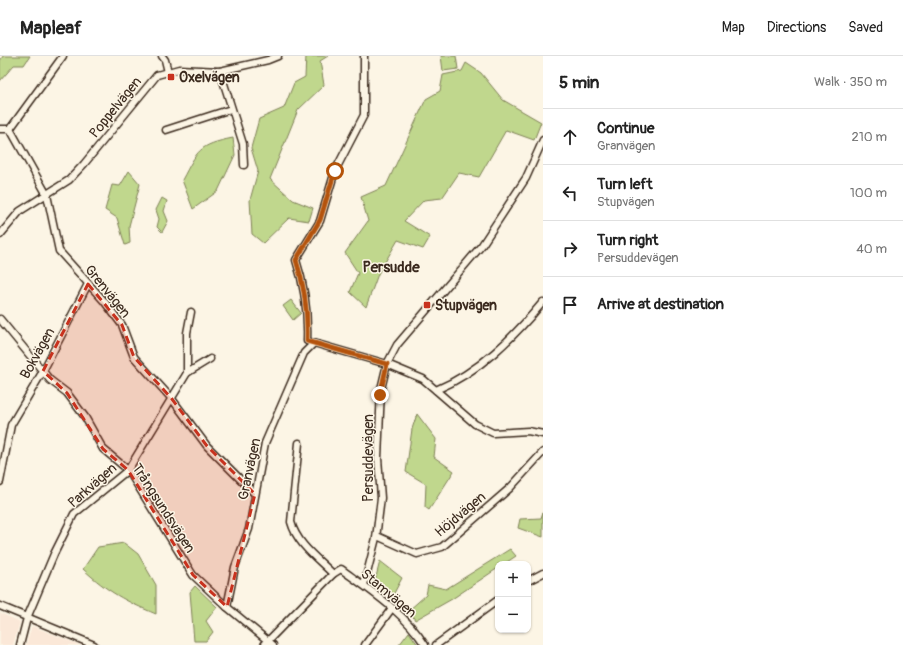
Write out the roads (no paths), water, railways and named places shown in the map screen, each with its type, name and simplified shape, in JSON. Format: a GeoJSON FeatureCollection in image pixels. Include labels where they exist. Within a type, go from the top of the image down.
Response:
{"type":"FeatureCollection","features":[{"type":"Feature","properties":{"kind":"street"},"geometry":{"type":"LineString","coordinates":[[0,129],[10,129],[63,56]]}},
{"type":"Feature","properties":{"kind":"street"},"geometry":{"type":"LineString","coordinates":[[162,56],[165,60],[168,72]]}},
{"type":"Feature","properties":{"kind":"street","name":"Poppelvägen"},"geometry":{"type":"LineString","coordinates":[[0,235],[20,211],[69,180],[84,164],[157,75],[179,69],[220,71],[268,60],[278,56]]}},
{"type":"Feature","properties":{"kind":"street"},"geometry":{"type":"LineString","coordinates":[[364,56],[364,115],[335,171],[320,220],[296,260],[304,289],[308,318],[307,341],[387,364],[423,379],[475,424],[493,433],[528,431],[543,434]]}},
{"type":"Feature","properties":{"kind":"street"},"geometry":{"type":"LineString","coordinates":[[220,71],[243,144],[244,165]]}},
{"type":"Feature","properties":{"kind":"street"},"geometry":{"type":"LineString","coordinates":[[166,130],[231,109]]}},
{"type":"Feature","properties":{"kind":"street","name":"Grenvägen"},"geometry":{"type":"LineString","coordinates":[[10,129],[47,195],[59,251],[104,301],[122,325],[134,357],[172,399],[207,446],[256,494]]}},
{"type":"Feature","properties":{"kind":"street","name":"Persuddevägen"},"geometry":{"type":"LineString","coordinates":[[364,585],[377,536],[381,498],[378,458],[381,389],[387,364],[397,345],[482,245],[526,178],[543,140]]}},
{"type":"Feature","properties":{"kind":"street","name":"Bokvägen"},"geometry":{"type":"LineString","coordinates":[[0,482],[11,425],[43,371],[88,284]]}},
{"type":"Feature","properties":{"kind":"street"},"geometry":{"type":"LineString","coordinates":[[436,390],[449,385],[484,363],[528,320],[543,302]]}},
{"type":"Feature","properties":{"kind":"street","name":"Parkvägen"},"geometry":{"type":"LineString","coordinates":[[20,645],[27,618],[54,554],[74,514],[128,470],[187,373],[188,333],[191,312]]}},
{"type":"Feature","properties":{"kind":"street","name":"Trångsundsvägen"},"geometry":{"type":"LineString","coordinates":[[0,319],[43,371],[67,393],[85,418],[104,449],[128,470],[193,575],[268,643]]}},
{"type":"Feature","properties":{"kind":"street","name":"Granvägen"},"geometry":{"type":"LineString","coordinates":[[227,607],[235,568],[249,529],[265,443],[304,353],[314,343]]}},
{"type":"Feature","properties":{"kind":"street","name":"Parkvägen"},"geometry":{"type":"LineString","coordinates":[[187,373],[210,359]]}},
{"type":"Feature","properties":{"kind":"street"},"geometry":{"type":"LineString","coordinates":[[268,643],[333,574],[302,545],[294,533],[291,522],[293,484],[299,443]]}},
{"type":"Feature","properties":{"kind":"street","name":"Höjdvägen"},"geometry":{"type":"LineString","coordinates":[[377,536],[417,554],[442,547],[510,488],[543,452]]}},
{"type":"Feature","properties":{"kind":"street","name":"Stamvägen"},"geometry":{"type":"LineString","coordinates":[[333,574],[341,569],[364,585],[400,614],[424,645]]}},
{"type":"Feature","properties":{"kind":"street"},"geometry":{"type":"LineString","coordinates":[[531,579],[543,573]]}},
{"type":"Feature","properties":{"kind":"street"},"geometry":{"type":"LineString","coordinates":[[436,645],[495,602]]}},
{"type":"Feature","properties":{"kind":"street"},"geometry":{"type":"LineString","coordinates":[[0,606],[94,645]]}},
{"type":"Feature","properties":{"kind":"street"},"geometry":{"type":"LineString","coordinates":[[365,645],[392,608]]}},
{"type":"Feature","properties":{"kind":"place","name":"Oxelvägen"},"geometry":{"type":"Point","coordinates":[171,77]}},
{"type":"Feature","properties":{"kind":"place","name":"Stupvägen"},"geometry":{"type":"Point","coordinates":[427,305]}},
{"type":"Feature","properties":{"kind":"district","name":"Persudde"},"geometry":{"type":"Point","coordinates":[391,267]}}]}
